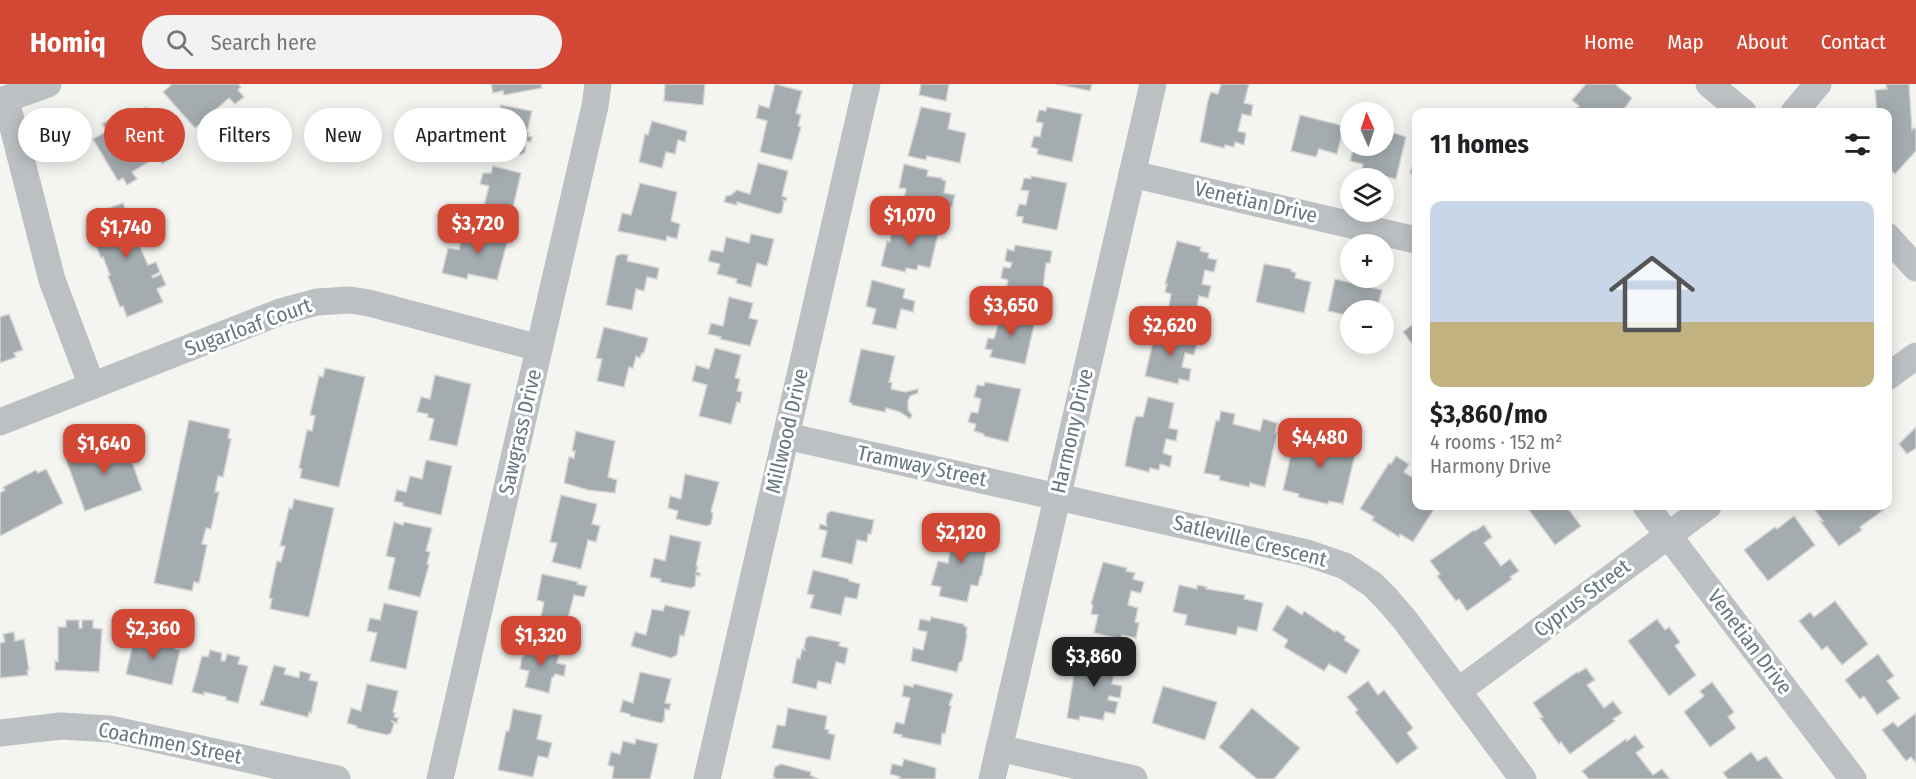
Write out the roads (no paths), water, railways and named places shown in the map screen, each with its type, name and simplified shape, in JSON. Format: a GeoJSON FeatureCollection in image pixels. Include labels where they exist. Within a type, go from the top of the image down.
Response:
{"type":"FeatureCollection","features":[{"type":"Feature","properties":{"kind":"street"},"geometry":{"type":"LineString","coordinates":[[48,84],[3,100],[52,280],[92,386]]}},
{"type":"Feature","properties":{"kind":"street","name":"Sawgrass Drive"},"geometry":{"type":"LineString","coordinates":[[440,779],[595,106],[598,84]]}},
{"type":"Feature","properties":{"kind":"street","name":"Millwood Drive"},"geometry":{"type":"LineString","coordinates":[[707,779],[867,84]]}},
{"type":"Feature","properties":{"kind":"street","name":"Harmony Drive"},"geometry":{"type":"LineString","coordinates":[[992,779],[1153,84]]}},
{"type":"Feature","properties":{"kind":"street"},"geometry":{"type":"LineString","coordinates":[[1709,84],[1738,108]]}},
{"type":"Feature","properties":{"kind":"street"},"geometry":{"type":"LineString","coordinates":[[1797,108],[1818,84]]}},
{"type":"Feature","properties":{"kind":"street","name":"Venetian Drive"},"geometry":{"type":"LineString","coordinates":[[1132,174],[1412,239]]}},
{"type":"Feature","properties":{"kind":"street"},"geometry":{"type":"LineString","coordinates":[[1892,242],[1916,268]]}},
{"type":"Feature","properties":{"kind":"street","name":"Sugarloaf Court"},"geometry":{"type":"LineString","coordinates":[[0,422],[280,312],[316,302],[333,300],[369,303],[539,348]]}},
{"type":"Feature","properties":{"kind":"street"},"geometry":{"type":"LineString","coordinates":[[1892,373],[1916,356]]}},
{"type":"Feature","properties":{"kind":"street","name":"Tramway Street"},"geometry":{"type":"LineString","coordinates":[[786,436],[1057,496]]}},
{"type":"Feature","properties":{"kind":"street","name":"Satleville Crescent"},"geometry":{"type":"LineString","coordinates":[[1057,496],[1307,553],[1346,566],[1372,584],[1405,620],[1523,779]]}},
{"type":"Feature","properties":{"kind":"street","name":"Venetian Drive"},"geometry":{"type":"LineString","coordinates":[[1649,510],[1853,779]]}},
{"type":"Feature","properties":{"kind":"street","name":"Cyprus Street"},"geometry":{"type":"LineString","coordinates":[[1458,691],[1702,510]]}},
{"type":"Feature","properties":{"kind":"street","name":"Coachmen Street"},"geometry":{"type":"LineString","coordinates":[[0,733],[61,726],[110,729],[338,779]]}},
{"type":"Feature","properties":{"kind":"street"},"geometry":{"type":"LineString","coordinates":[[999,748],[1134,779]]}}]}
